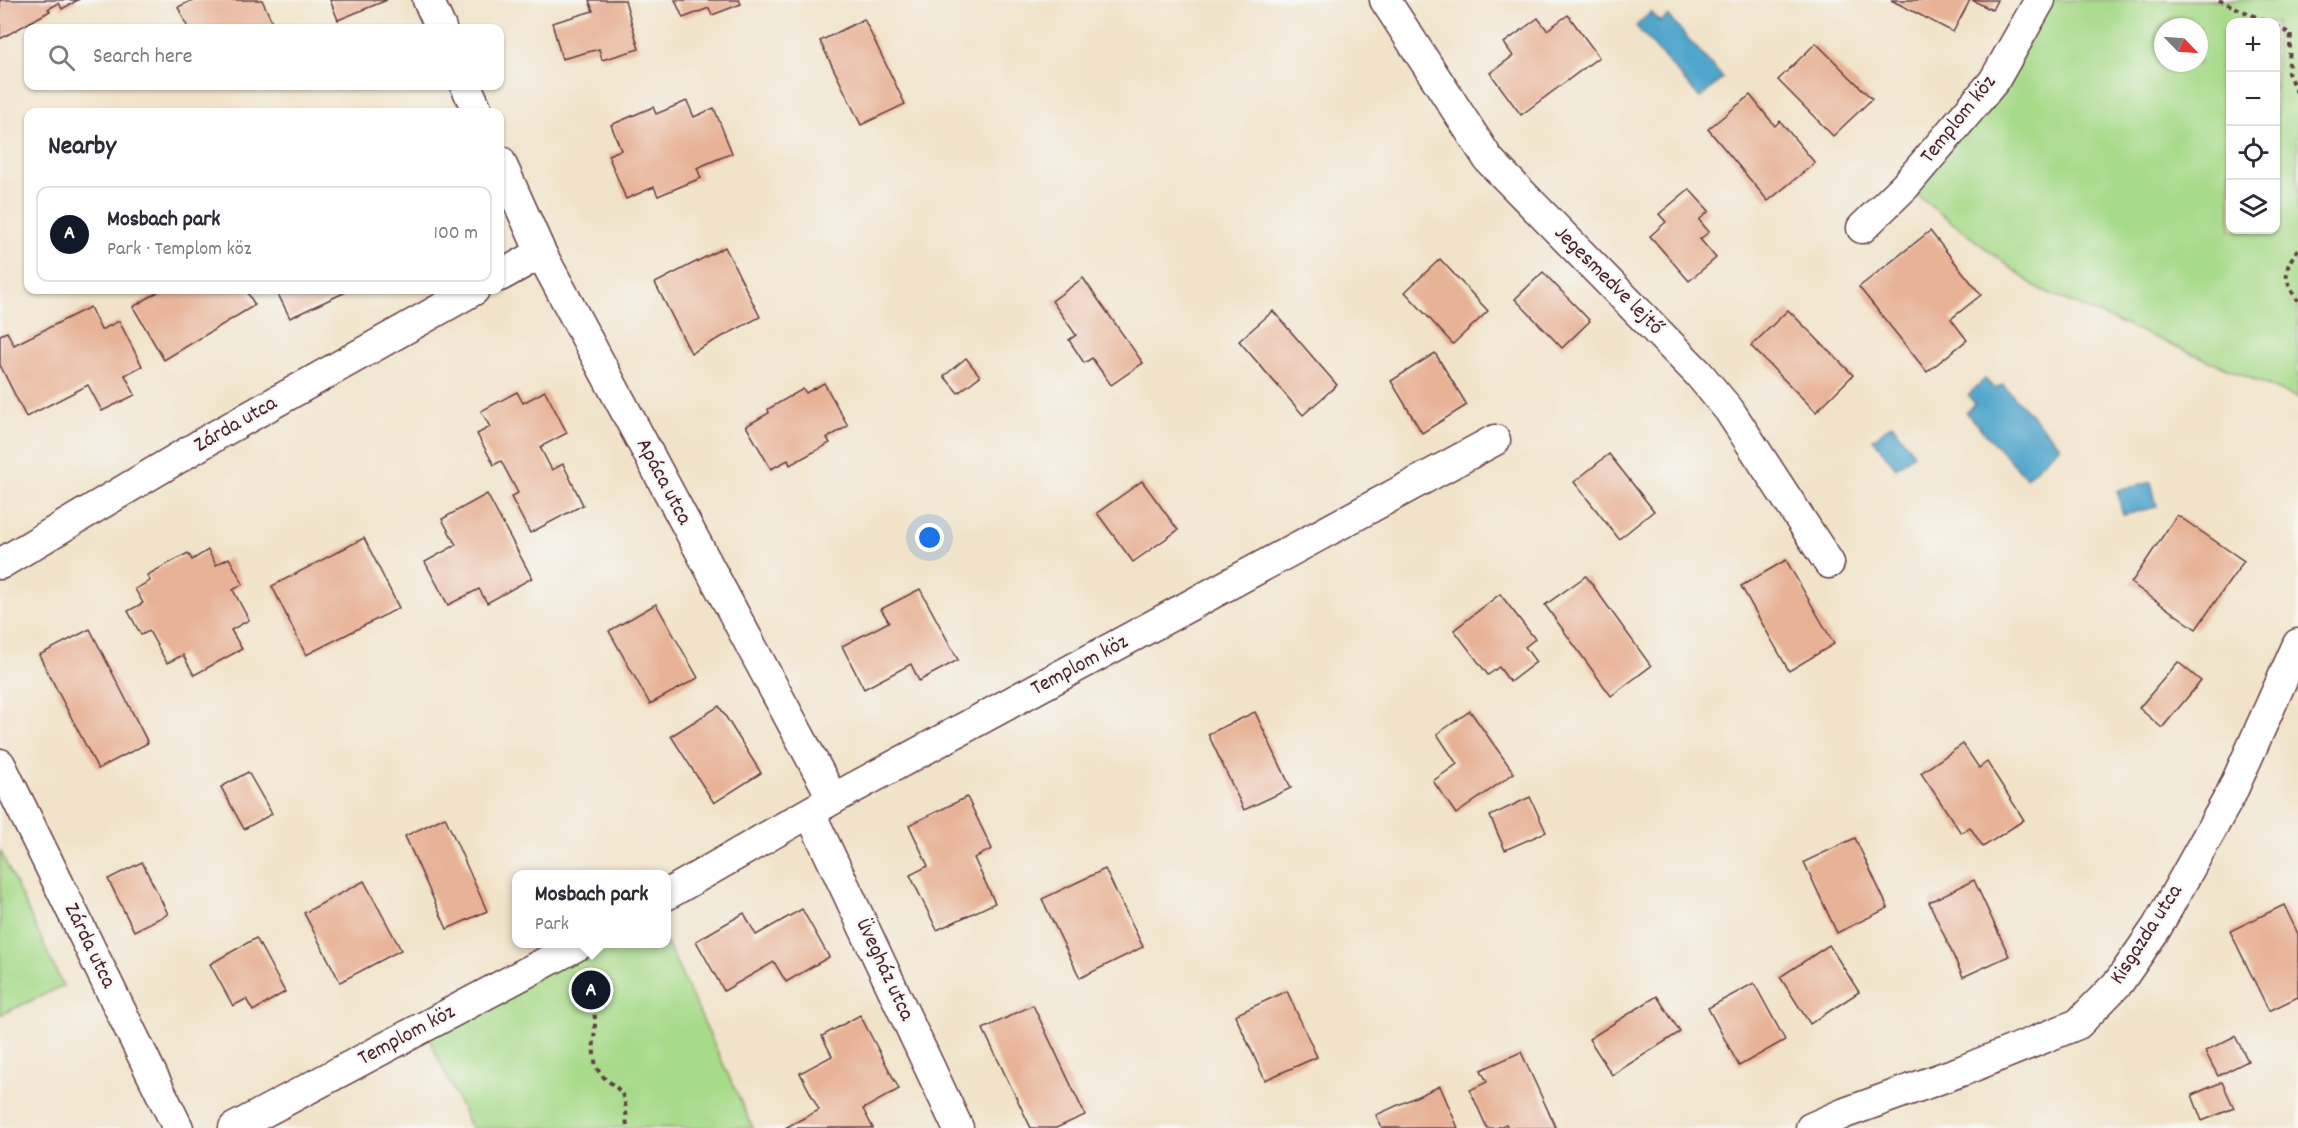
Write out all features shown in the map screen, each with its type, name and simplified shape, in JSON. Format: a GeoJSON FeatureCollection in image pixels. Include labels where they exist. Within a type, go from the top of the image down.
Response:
{"type":"FeatureCollection","features":[{"type":"Feature","properties":{"kind":"street"},"geometry":{"type":"LineString","coordinates":[[428,0],[439,24]]}},
{"type":"Feature","properties":{"kind":"street","name":"Jegesmedve lejtő"},"geometry":{"type":"LineString","coordinates":[[1385,0],[1489,160],[1698,372],[1729,410],[1829,562]]}},
{"type":"Feature","properties":{"kind":"street","name":"Templom köz"},"geometry":{"type":"LineString","coordinates":[[1862,228],[1905,186],[1994,81],[2040,0]]}},
{"type":"Feature","properties":{"kind":"street"},"geometry":{"type":"LineString","coordinates":[[468,90],[476,108]]}},
{"type":"Feature","properties":{"kind":"street","name":"Apáca utca"},"geometry":{"type":"LineString","coordinates":[[504,170],[540,254],[821,806]]}},
{"type":"Feature","properties":{"kind":"street"},"geometry":{"type":"LineString","coordinates":[[504,274],[540,254]]}},
{"type":"Feature","properties":{"kind":"street","name":"Zárda utca"},"geometry":{"type":"LineString","coordinates":[[0,564],[214,436],[467,294]]}},
{"type":"Feature","properties":{"kind":"street","name":"Templom köz"},"geometry":{"type":"LineString","coordinates":[[671,892],[821,806],[1496,440]]}},
{"type":"Feature","properties":{"kind":"street","name":"Kisgazda utca"},"geometry":{"type":"LineString","coordinates":[[1811,1128],[2078,1024],[2120,982],[2157,927],[2231,794],[2298,644]]}},
{"type":"Feature","properties":{"kind":"street","name":"Zárda utca"},"geometry":{"type":"LineString","coordinates":[[0,764],[178,1128]]}},
{"type":"Feature","properties":{"kind":"street","name":"Üvegház utca"},"geometry":{"type":"LineString","coordinates":[[821,806],[958,1128]]}},
{"type":"Feature","properties":{"kind":"street","name":"Templom köz"},"geometry":{"type":"LineString","coordinates":[[234,1128],[571,948]]}},
{"type":"Feature","properties":{"kind":"path"},"geometry":{"type":"LineString","coordinates":[[2219,0],[2258,18]]}},
{"type":"Feature","properties":{"kind":"path"},"geometry":{"type":"LineString","coordinates":[[2233,6],[2238,0]]}},
{"type":"Feature","properties":{"kind":"path"},"geometry":{"type":"LineString","coordinates":[[2280,28],[2291,34],[2288,73],[2298,95]]}},
{"type":"Feature","properties":{"kind":"path"},"geometry":{"type":"LineString","coordinates":[[2298,249],[2288,263],[2287,285],[2298,301]]}},
{"type":"Feature","properties":{"kind":"path"},"geometry":{"type":"LineString","coordinates":[[571,948],[595,1019],[593,1041],[598,1071],[621,1092],[626,1108],[627,1128]]}},
{"type":"Feature","properties":{"kind":"green space"},"geometry":{"type":"Polygon","coordinates":[[[2040,0],[2298,0],[2298,398],[2037,288],[1905,186],[2040,0]]]}},
{"type":"Feature","properties":{"kind":"green space"},"geometry":{"type":"Polygon","coordinates":[[[0,850],[63,986],[0,1015],[0,850]]]}},
{"type":"Feature","properties":{"kind":"green space"},"geometry":{"type":"Polygon","coordinates":[[[573,948],[669,948],[753,1128],[471,1128],[424,1028],[573,948]]]}},
{"type":"Feature","properties":{"kind":"water"},"geometry":{"type":"Polygon","coordinates":[[[1651,12],[1660,22],[1668,16],[1723,78],[1700,98],[1636,26],[1651,12]]]}},
{"type":"Feature","properties":{"kind":"water"},"geometry":{"type":"Polygon","coordinates":[[[1985,379],[1995,389],[2003,385],[2060,446],[2026,478],[1966,413],[1975,404],[1968,395],[1985,379]]]}},
{"type":"Feature","properties":{"kind":"water"},"geometry":{"type":"Polygon","coordinates":[[[1892,424],[1914,454],[1896,468],[1873,439],[1892,424]]]}},
{"type":"Feature","properties":{"kind":"water"},"geometry":{"type":"Polygon","coordinates":[[[2151,482],[2157,507],[2123,515],[2117,491],[2151,482]]]}},
{"type":"Feature","properties":{"kind":"building"},"geometry":{"type":"Polygon","coordinates":[[[0,0],[78,0],[62,9],[59,3],[48,9],[50,11],[0,39],[0,0]]]}},
{"type":"Feature","properties":{"kind":"building"},"geometry":{"type":"Polygon","coordinates":[[[193,0],[262,0],[273,24],[186,24],[178,7],[193,0]]]}},
{"type":"Feature","properties":{"kind":"building"},"geometry":{"type":"Polygon","coordinates":[[[330,0],[387,0],[338,20],[330,0]]]}},
{"type":"Feature","properties":{"kind":"building"},"geometry":{"type":"Polygon","coordinates":[[[589,0],[625,0],[639,49],[602,60],[599,49],[562,59],[552,23],[593,11],[589,0]]]}},
{"type":"Feature","properties":{"kind":"building"},"geometry":{"type":"Polygon","coordinates":[[[675,0],[739,0],[741,4],[712,15],[709,8],[683,18],[675,0]]]}},
{"type":"Feature","properties":{"kind":"building"},"geometry":{"type":"Polygon","coordinates":[[[1891,0],[1970,0],[1953,32],[1891,0]]]}},
{"type":"Feature","properties":{"kind":"building"},"geometry":{"type":"Polygon","coordinates":[[[1972,0],[1997,0],[1992,10],[1972,0]]]}},
{"type":"Feature","properties":{"kind":"building"},"geometry":{"type":"Polygon","coordinates":[[[1568,15],[1599,57],[1521,115],[1490,73],[1513,56],[1504,43],[1538,18],[1547,30],[1568,15]]]}},
{"type":"Feature","properties":{"kind":"building"},"geometry":{"type":"Polygon","coordinates":[[[864,19],[905,104],[861,125],[820,41],[864,19]]]}},
{"type":"Feature","properties":{"kind":"building"},"geometry":{"type":"Polygon","coordinates":[[[1816,43],[1872,99],[1833,136],[1778,80],[1816,43]]]}},
{"type":"Feature","properties":{"kind":"building"},"geometry":{"type":"Polygon","coordinates":[[[1750,95],[1775,126],[1780,121],[1815,163],[1768,201],[1708,129],[1750,95]]]}},
{"type":"Feature","properties":{"kind":"building"},"geometry":{"type":"Polygon","coordinates":[[[687,101],[694,117],[714,108],[732,153],[697,168],[701,178],[658,196],[654,187],[626,199],[608,155],[621,150],[611,125],[653,107],[656,114],[687,101]]]}},
{"type":"Feature","properties":{"kind":"building"},"geometry":{"type":"Polygon","coordinates":[[[1689,189],[1709,211],[1699,220],[1709,232],[1700,239],[1716,258],[1689,281],[1650,236],[1666,222],[1659,214],[1689,189]]]}},
{"type":"Feature","properties":{"kind":"building"},"geometry":{"type":"Polygon","coordinates":[[[1930,231],[1981,295],[1951,319],[1967,340],[1927,372],[1859,287],[1930,231]]]}},
{"type":"Feature","properties":{"kind":"building"},"geometry":{"type":"Polygon","coordinates":[[[725,247],[760,317],[691,353],[655,283],[725,247]]]}},
{"type":"Feature","properties":{"kind":"building"},"geometry":{"type":"Polygon","coordinates":[[[1440,259],[1488,311],[1453,344],[1405,292],[1440,259]]]}},
{"type":"Feature","properties":{"kind":"building"},"geometry":{"type":"Polygon","coordinates":[[[1543,272],[1590,321],[1562,348],[1515,299],[1543,272]]]}},
{"type":"Feature","properties":{"kind":"building"},"geometry":{"type":"Polygon","coordinates":[[[1083,278],[1143,363],[1111,385],[1092,358],[1084,363],[1069,340],[1076,335],[1052,301],[1083,278]]]}},
{"type":"Feature","properties":{"kind":"building"},"geometry":{"type":"Polygon","coordinates":[[[154,294],[248,294],[255,305],[164,360],[133,307],[154,294]]]}},
{"type":"Feature","properties":{"kind":"building"},"geometry":{"type":"Polygon","coordinates":[[[278,294],[341,294],[290,318],[278,294]]]}},
{"type":"Feature","properties":{"kind":"building"},"geometry":{"type":"Polygon","coordinates":[[[90,307],[101,330],[119,321],[142,366],[125,375],[135,395],[102,411],[88,385],[26,417],[0,365],[0,335],[7,332],[14,345],[90,307]]]}},
{"type":"Feature","properties":{"kind":"building"},"geometry":{"type":"Polygon","coordinates":[[[1788,310],[1853,375],[1816,412],[1751,346],[1788,310]]]}},
{"type":"Feature","properties":{"kind":"building"},"geometry":{"type":"Polygon","coordinates":[[[1273,311],[1337,385],[1303,415],[1239,341],[1273,311]]]}},
{"type":"Feature","properties":{"kind":"building"},"geometry":{"type":"Polygon","coordinates":[[[1435,353],[1467,405],[1422,433],[1391,381],[1435,353]]]}},
{"type":"Feature","properties":{"kind":"building"},"geometry":{"type":"Polygon","coordinates":[[[966,358],[980,376],[958,393],[944,376],[966,358]]]}},
{"type":"Feature","properties":{"kind":"building"},"geometry":{"type":"Polygon","coordinates":[[[824,383],[848,426],[827,438],[830,443],[790,465],[788,460],[771,469],[746,426],[769,413],[768,409],[803,389],[806,393],[824,383]]]}},
{"type":"Feature","properties":{"kind":"building"},"geometry":{"type":"Polygon","coordinates":[[[545,391],[567,433],[540,447],[552,470],[563,464],[583,505],[530,533],[511,497],[518,493],[501,461],[494,465],[477,434],[490,427],[481,411],[517,392],[523,403],[545,391]]]}},
{"type":"Feature","properties":{"kind":"building"},"geometry":{"type":"Polygon","coordinates":[[[1609,454],[1654,511],[1619,539],[1574,482],[1609,454]]]}},
{"type":"Feature","properties":{"kind":"building"},"geometry":{"type":"Polygon","coordinates":[[[1142,481],[1178,530],[1133,562],[1097,513],[1142,481]]]}},
{"type":"Feature","properties":{"kind":"building"},"geometry":{"type":"Polygon","coordinates":[[[487,494],[532,578],[487,603],[479,589],[448,605],[425,562],[456,545],[442,519],[487,494]]]}},
{"type":"Feature","properties":{"kind":"building"},"geometry":{"type":"Polygon","coordinates":[[[2177,515],[2244,561],[2196,629],[2131,583],[2177,515]]]}},
{"type":"Feature","properties":{"kind":"building"},"geometry":{"type":"Polygon","coordinates":[[[364,538],[399,608],[306,655],[272,586],[364,538]]]}},
{"type":"Feature","properties":{"kind":"building"},"geometry":{"type":"Polygon","coordinates":[[[208,550],[216,565],[229,558],[243,584],[233,590],[249,620],[231,630],[242,649],[194,675],[183,655],[167,663],[149,631],[141,635],[128,611],[143,603],[135,589],[150,581],[147,575],[188,553],[192,560],[208,550]]]}},
{"type":"Feature","properties":{"kind":"building"},"geometry":{"type":"Polygon","coordinates":[[[1786,560],[1834,644],[1789,671],[1741,586],[1786,560]]]}},
{"type":"Feature","properties":{"kind":"building"},"geometry":{"type":"Polygon","coordinates":[[[1586,576],[1651,666],[1611,696],[1545,605],[1586,576]]]}},
{"type":"Feature","properties":{"kind":"building"},"geometry":{"type":"Polygon","coordinates":[[[920,589],[958,660],[919,681],[911,664],[864,689],[842,646],[889,622],[881,609],[920,589]]]}},
{"type":"Feature","properties":{"kind":"building"},"geometry":{"type":"Polygon","coordinates":[[[1500,594],[1535,639],[1525,647],[1536,662],[1510,682],[1499,667],[1488,675],[1454,630],[1500,594]]]}},
{"type":"Feature","properties":{"kind":"building"},"geometry":{"type":"Polygon","coordinates":[[[656,604],[698,678],[650,704],[609,631],[656,604]]]}},
{"type":"Feature","properties":{"kind":"building"},"geometry":{"type":"Polygon","coordinates":[[[90,629],[148,743],[98,769],[39,655],[90,629]]]}},
{"type":"Feature","properties":{"kind":"building"},"geometry":{"type":"Polygon","coordinates":[[[2178,662],[2201,681],[2162,728],[2139,708],[2178,662]]]}},
{"type":"Feature","properties":{"kind":"building"},"geometry":{"type":"Polygon","coordinates":[[[719,706],[761,773],[714,803],[671,736],[719,706]]]}},
{"type":"Feature","properties":{"kind":"building"},"geometry":{"type":"Polygon","coordinates":[[[1470,711],[1514,773],[1456,814],[1433,781],[1457,764],[1437,734],[1470,711]]]}},
{"type":"Feature","properties":{"kind":"building"},"geometry":{"type":"Polygon","coordinates":[[[1255,712],[1291,788],[1244,810],[1208,734],[1255,712]]]}},
{"type":"Feature","properties":{"kind":"building"},"geometry":{"type":"Polygon","coordinates":[[[1963,744],[1979,768],[1987,762],[2024,820],[1983,847],[1970,827],[1961,833],[1921,773],[1963,744]]]}},
{"type":"Feature","properties":{"kind":"building"},"geometry":{"type":"Polygon","coordinates":[[[248,772],[272,814],[244,829],[221,787],[248,772]]]}},
{"type":"Feature","properties":{"kind":"building"},"geometry":{"type":"Polygon","coordinates":[[[967,797],[992,849],[974,858],[995,903],[937,930],[910,875],[928,866],[909,825],[967,797]]]}},
{"type":"Feature","properties":{"kind":"building"},"geometry":{"type":"Polygon","coordinates":[[[1530,797],[1546,832],[1505,850],[1490,816],[1530,797]]]}},
{"type":"Feature","properties":{"kind":"building"},"geometry":{"type":"Polygon","coordinates":[[[445,817],[487,911],[447,929],[405,836],[445,817]]]}},
{"type":"Feature","properties":{"kind":"building"},"geometry":{"type":"Polygon","coordinates":[[[1855,838],[1888,908],[1837,933],[1804,862],[1855,838]]]}},
{"type":"Feature","properties":{"kind":"building"},"geometry":{"type":"Polygon","coordinates":[[[142,862],[168,914],[134,931],[108,879],[142,862]]]}},
{"type":"Feature","properties":{"kind":"building"},"geometry":{"type":"Polygon","coordinates":[[[1105,869],[1143,947],[1080,978],[1042,899],[1105,869]]]}},
{"type":"Feature","properties":{"kind":"building"},"geometry":{"type":"Polygon","coordinates":[[[1974,880],[2009,956],[1963,977],[1929,902],[1974,880]]]}},
{"type":"Feature","properties":{"kind":"building"},"geometry":{"type":"Polygon","coordinates":[[[364,881],[401,950],[340,982],[304,913],[364,881]]]}},
{"type":"Feature","properties":{"kind":"building"},"geometry":{"type":"Polygon","coordinates":[[[2284,905],[2298,934],[2298,997],[2269,1011],[2230,931],[2284,905]]]}},
{"type":"Feature","properties":{"kind":"building"},"geometry":{"type":"Polygon","coordinates":[[[802,909],[829,957],[786,982],[774,962],[724,991],[696,941],[744,913],[756,935],[802,909]]]}},
{"type":"Feature","properties":{"kind":"building"},"geometry":{"type":"Polygon","coordinates":[[[256,938],[285,992],[253,1011],[246,999],[233,1006],[210,964],[256,938]]]}},
{"type":"Feature","properties":{"kind":"building"},"geometry":{"type":"Polygon","coordinates":[[[1829,945],[1859,992],[1810,1024],[1780,977],[1829,945]]]}},
{"type":"Feature","properties":{"kind":"building"},"geometry":{"type":"Polygon","coordinates":[[[1754,983],[1785,1040],[1739,1066],[1708,1008],[1754,983]]]}},
{"type":"Feature","properties":{"kind":"building"},"geometry":{"type":"Polygon","coordinates":[[[1287,991],[1317,1057],[1265,1080],[1235,1015],[1287,991]]]}},
{"type":"Feature","properties":{"kind":"building"},"geometry":{"type":"Polygon","coordinates":[[[1657,996],[1680,1032],[1612,1075],[1589,1039],[1657,996]]]}},
{"type":"Feature","properties":{"kind":"building"},"geometry":{"type":"Polygon","coordinates":[[[1033,1005],[1085,1115],[1056,1128],[1031,1128],[983,1029],[1033,1005]]]}},
{"type":"Feature","properties":{"kind":"building"},"geometry":{"type":"Polygon","coordinates":[[[860,1015],[899,1089],[863,1109],[873,1128],[785,1128],[819,1110],[800,1073],[832,1056],[822,1036],[860,1015]]]}},
{"type":"Feature","properties":{"kind":"building"},"geometry":{"type":"Polygon","coordinates":[[[2235,1036],[2248,1061],[2218,1076],[2205,1051],[2235,1036]]]}},
{"type":"Feature","properties":{"kind":"building"},"geometry":{"type":"Polygon","coordinates":[[[1521,1052],[1556,1128],[1508,1128],[1506,1124],[1497,1128],[1487,1128],[1470,1090],[1487,1082],[1481,1070],[1521,1052]]]}},
{"type":"Feature","properties":{"kind":"building"},"geometry":{"type":"Polygon","coordinates":[[[2222,1082],[2234,1108],[2202,1121],[2192,1095],[2222,1082]]]}},
{"type":"Feature","properties":{"kind":"building"},"geometry":{"type":"Polygon","coordinates":[[[1440,1086],[1458,1128],[1382,1128],[1376,1115],[1440,1086]]]}},
{"type":"Feature","properties":{"kind":"place","name":"Mosbach park"},"geometry":{"type":"Point","coordinates":[591,990]}}]}
